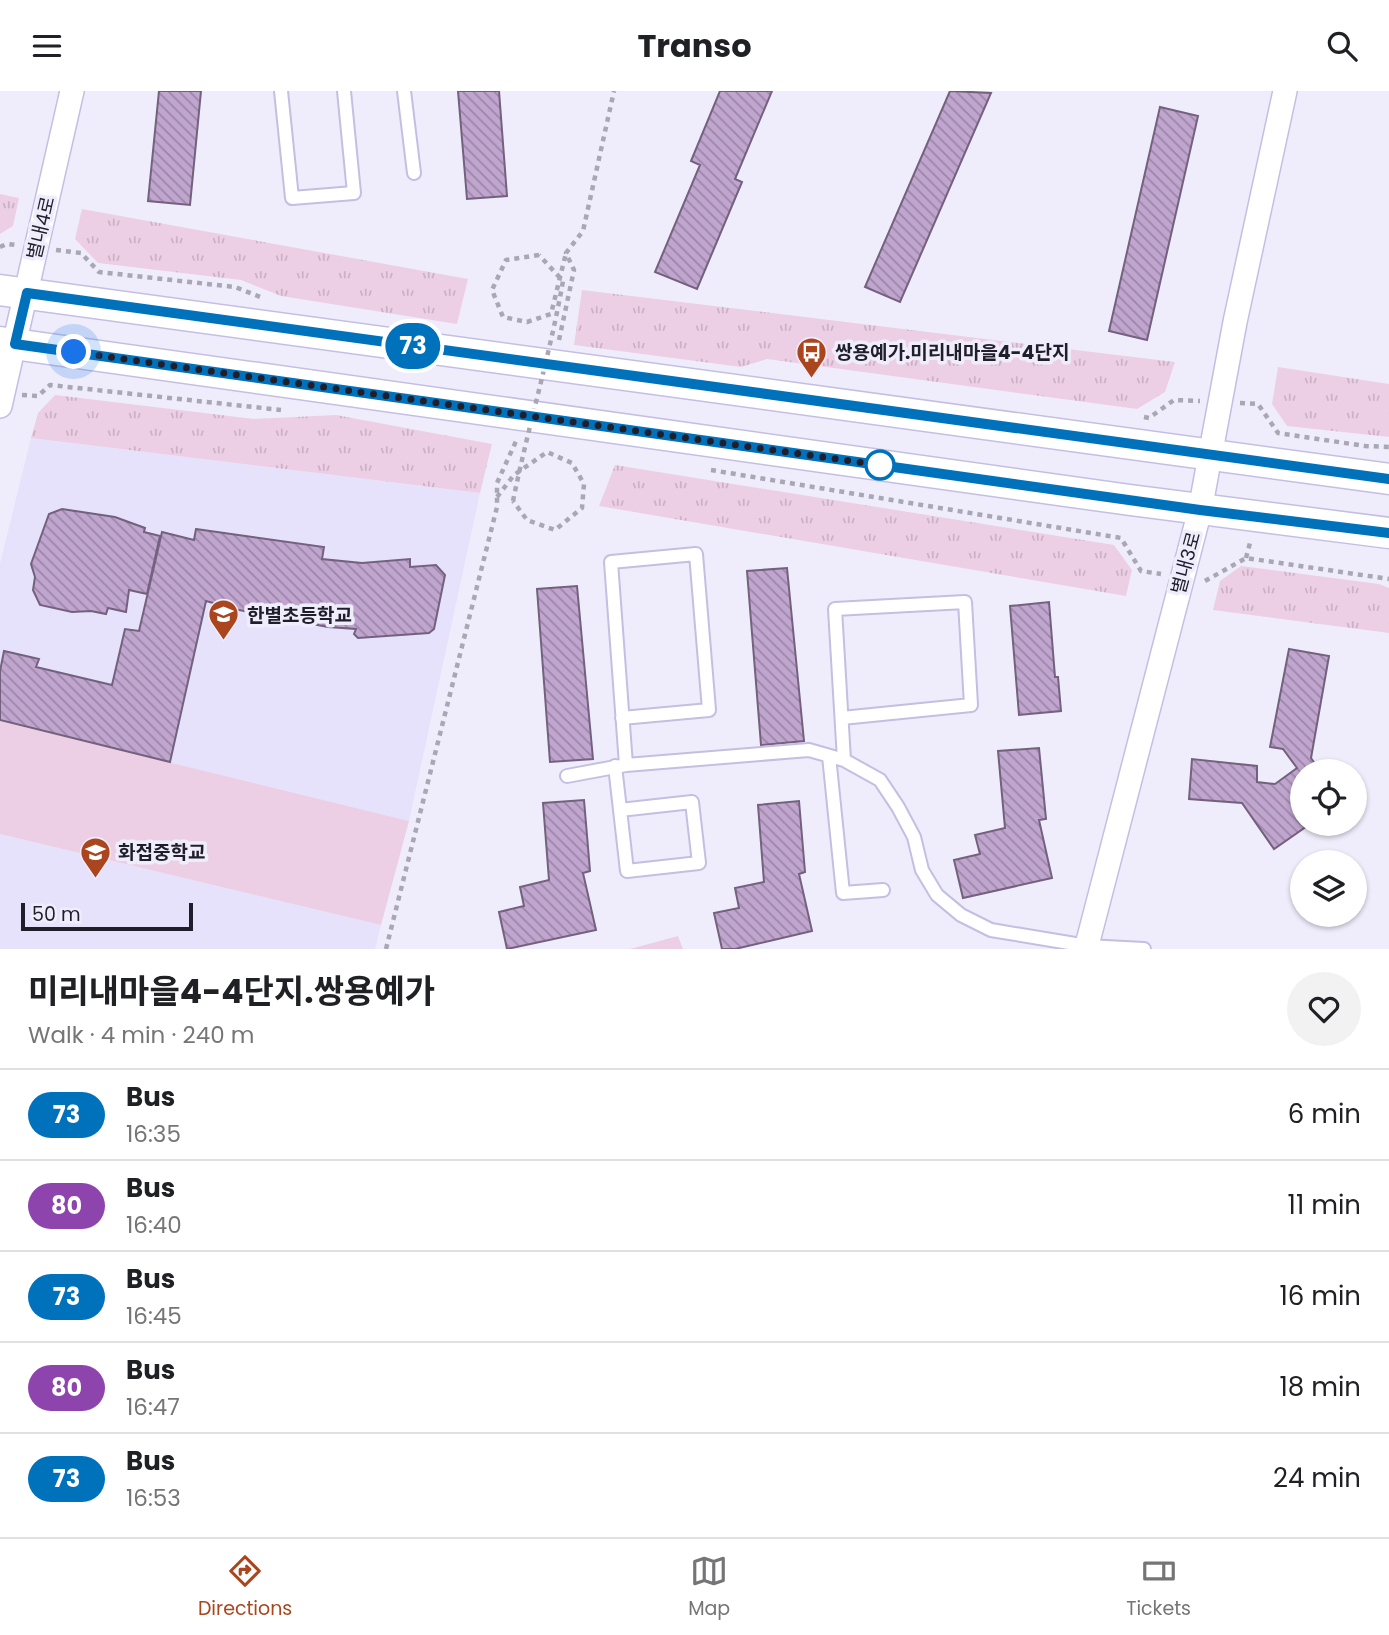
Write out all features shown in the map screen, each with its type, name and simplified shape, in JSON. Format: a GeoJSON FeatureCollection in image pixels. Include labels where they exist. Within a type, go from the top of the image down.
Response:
{"type":"FeatureCollection","features":[{"type":"Feature","properties":{"kind":"street","name":"별내4로"},"geometry":{"type":"LineString","coordinates":[[0,406],[13,292],[72,91]]}},
{"type":"Feature","properties":{"kind":"street","name":"별내3로"},"geometry":{"type":"LineString","coordinates":[[1086,948],[1200,510],[1235,322],[1285,91]]}},
{"type":"Feature","properties":{"kind":"street"},"geometry":{"type":"LineString","coordinates":[[13,292],[1389,479]]}},
{"type":"Feature","properties":{"kind":"street"},"geometry":{"type":"LineString","coordinates":[[8,343],[1200,510],[1389,533]]}},
{"type":"Feature","properties":{"kind":"lane"},"geometry":{"type":"LineString","coordinates":[[281,91],[292,198],[354,193],[344,91]]}},
{"type":"Feature","properties":{"kind":"lane"},"geometry":{"type":"LineString","coordinates":[[404,91],[414,173]]}},
{"type":"Feature","properties":{"kind":"lane"},"geometry":{"type":"LineString","coordinates":[[620,810],[692,802],[699,863],[626,871],[620,810],[622,718],[611,562],[696,554],[709,711],[622,718]]}},
{"type":"Feature","properties":{"kind":"lane"},"geometry":{"type":"LineString","coordinates":[[842,718],[971,705],[965,602],[835,609],[844,760]]}},
{"type":"Feature","properties":{"kind":"lane"},"geometry":{"type":"LineString","coordinates":[[568,776],[620,766],[809,750],[844,760],[880,780],[914,837],[922,870],[937,895],[961,915],[990,930],[1086,948],[1144,949]]}},
{"type":"Feature","properties":{"kind":"lane"},"geometry":{"type":"LineString","coordinates":[[829,756],[844,893],[883,890]]}},
{"type":"Feature","properties":{"kind":"path"},"geometry":{"type":"LineString","coordinates":[[497,498],[514,475],[525,468],[547,452],[572,463],[584,484],[582,508],[555,530],[527,520],[513,501],[518,477],[520,465],[523,453],[527,430],[563,281],[555,272],[539,255],[506,260],[492,290],[503,317],[527,322],[551,314],[560,278],[563,265],[566,253],[583,231],[614,91]]}},
{"type":"Feature","properties":{"kind":"path"},"geometry":{"type":"LineString","coordinates":[[0,247],[8,244]]}},
{"type":"Feature","properties":{"kind":"path"},"geometry":{"type":"LineString","coordinates":[[557,347],[574,270],[566,253]]}},
{"type":"Feature","properties":{"kind":"path"},"geometry":{"type":"LineString","coordinates":[[38,396],[50,385],[273,410],[285,409]]}},
{"type":"Feature","properties":{"kind":"path"},"geometry":{"type":"LineString","coordinates":[[1258,404],[1278,433],[1389,447]]}},
{"type":"Feature","properties":{"kind":"path"},"geometry":{"type":"LineString","coordinates":[[505,433],[537,439]]}},
{"type":"Feature","properties":{"kind":"path"},"geometry":{"type":"LineString","coordinates":[[386,949],[497,507],[497,483],[519,436]]}},
{"type":"Feature","properties":{"kind":"path"},"geometry":{"type":"LineString","coordinates":[[708,470],[1121,538],[1141,571]]}},
{"type":"Feature","properties":{"kind":"path"},"geometry":{"type":"LineString","coordinates":[[1204,581],[1246,558],[1389,579]]}},
{"type":"Feature","properties":{"kind":"shaded area","name":"한별초등학교"},"geometry":{"type":"Polygon","coordinates":[[[31,438],[480,493],[409,821],[0,721],[0,563],[31,438]]]}},
{"type":"Feature","properties":{"kind":"shaded area","name":"화접중학교"},"geometry":{"type":"Polygon","coordinates":[[[0,834],[381,925],[375,949],[0,949],[0,834]]]}},
{"type":"Feature","properties":{"kind":"green space"},"geometry":{"type":"Polygon","coordinates":[[[0,194],[19,198],[13,226],[0,234],[0,194]]]}},
{"type":"Feature","properties":{"kind":"green space"},"geometry":{"type":"Polygon","coordinates":[[[82,209],[468,279],[457,324],[281,296],[241,280],[98,263],[75,239],[82,209]]]}},
{"type":"Feature","properties":{"kind":"green space"},"geometry":{"type":"Polygon","coordinates":[[[582,290],[1175,362],[1165,392],[1137,409],[767,359],[741,367],[574,345],[582,290]]]}},
{"type":"Feature","properties":{"kind":"green space"},"geometry":{"type":"Polygon","coordinates":[[[1278,367],[1389,384],[1389,437],[1287,426],[1272,404],[1278,367]]]}},
{"type":"Feature","properties":{"kind":"green space"},"geometry":{"type":"Polygon","coordinates":[[[55,395],[254,419],[336,415],[492,444],[480,493],[31,438],[38,413],[55,395]]]}},
{"type":"Feature","properties":{"kind":"green space"},"geometry":{"type":"Polygon","coordinates":[[[615,465],[1114,545],[1132,570],[1126,596],[599,506],[615,465]]]}},
{"type":"Feature","properties":{"kind":"green space"},"geometry":{"type":"Polygon","coordinates":[[[1241,566],[1379,584],[1389,588],[1389,633],[1213,610],[1220,581],[1241,566]]]}},
{"type":"Feature","properties":{"kind":"green space"},"geometry":{"type":"Polygon","coordinates":[[[0,721],[409,821],[381,925],[0,834],[0,721]]]}},
{"type":"Feature","properties":{"kind":"green space"},"geometry":{"type":"Polygon","coordinates":[[[678,936],[683,949],[630,949],[678,936]]]}},
{"type":"Feature","properties":{"kind":"building"},"geometry":{"type":"Polygon","coordinates":[[[159,91],[201,91],[190,205],[148,201],[159,91]]]}},
{"type":"Feature","properties":{"kind":"building"},"geometry":{"type":"Polygon","coordinates":[[[458,91],[499,91],[507,196],[467,199],[458,91]]]}},
{"type":"Feature","properties":{"kind":"building"},"geometry":{"type":"Polygon","coordinates":[[[720,91],[772,91],[735,179],[742,182],[697,289],[655,272],[700,165],[691,161],[720,91]]]}},
{"type":"Feature","properties":{"kind":"building"},"geometry":{"type":"Polygon","coordinates":[[[950,91],[991,93],[900,302],[865,287],[950,91]]]}},
{"type":"Feature","properties":{"kind":"building"},"geometry":{"type":"Polygon","coordinates":[[[1160,107],[1198,116],[1147,340],[1109,331],[1160,107]]]}},
{"type":"Feature","properties":{"kind":"building"},"geometry":{"type":"Polygon","coordinates":[[[62,509],[115,517],[145,528],[144,532],[160,536],[147,594],[129,590],[126,612],[108,608],[106,614],[91,611],[72,612],[40,605],[33,590],[35,577],[31,564],[49,514],[62,509]]]}},
{"type":"Feature","properties":{"kind":"building","name":"한별초등학교"},"geometry":{"type":"Polygon","coordinates":[[[196,529],[324,547],[322,559],[362,563],[410,559],[410,567],[436,565],[445,575],[434,629],[429,633],[358,638],[354,634],[356,629],[328,627],[206,601],[170,762],[0,720],[0,671],[4,651],[39,659],[36,667],[112,685],[125,629],[139,631],[162,532],[194,540],[196,529]]]}},
{"type":"Feature","properties":{"kind":"building"},"geometry":{"type":"Polygon","coordinates":[[[787,568],[804,741],[761,745],[747,571],[787,568]]]}},
{"type":"Feature","properties":{"kind":"building"},"geometry":{"type":"Polygon","coordinates":[[[577,586],[593,759],[550,762],[537,589],[577,586]]]}},
{"type":"Feature","properties":{"kind":"building"},"geometry":{"type":"Polygon","coordinates":[[[1049,602],[1055,677],[1058,677],[1061,711],[1019,715],[1010,606],[1049,602]]]}},
{"type":"Feature","properties":{"kind":"building"},"geometry":{"type":"Polygon","coordinates":[[[1289,649],[1329,656],[1312,759],[1290,759],[1283,749],[1270,747],[1289,649]]]}},
{"type":"Feature","properties":{"kind":"building"},"geometry":{"type":"Polygon","coordinates":[[[1039,748],[1046,819],[1039,820],[1052,878],[963,898],[954,860],[980,854],[975,835],[1005,828],[998,751],[1039,748]]]}},
{"type":"Feature","properties":{"kind":"building"},"geometry":{"type":"Polygon","coordinates":[[[1192,759],[1257,766],[1257,782],[1275,784],[1290,773],[1290,836],[1293,836],[1274,849],[1242,803],[1189,799],[1192,759]]]}},
{"type":"Feature","properties":{"kind":"building"},"geometry":{"type":"Polygon","coordinates":[[[584,800],[590,871],[583,873],[596,930],[507,949],[499,912],[524,906],[520,887],[549,880],[543,803],[584,800]]]}},
{"type":"Feature","properties":{"kind":"building"},"geometry":{"type":"Polygon","coordinates":[[[799,801],[805,872],[799,874],[812,931],[735,949],[722,949],[714,913],[739,908],[735,888],[764,882],[758,805],[799,801]]]}},
{"type":"Feature","properties":{"kind":"bus line","name":"73"},"geometry":{"type":"LineString","coordinates":[[1389,479],[27,293],[15,344],[1200,510],[1389,533]]}},
{"type":"Feature","properties":{"kind":"place","name":"쌍용예가.미리내마을4-4단지"},"geometry":{"type":"Point","coordinates":[812,379]}},
{"type":"Feature","properties":{"kind":"place","name":"한별초등학교"},"geometry":{"type":"Point","coordinates":[224,642]}},
{"type":"Feature","properties":{"kind":"place","name":"화접중학교"},"geometry":{"type":"Point","coordinates":[95,879]}},
{"type":"Feature","properties":{"kind":"route"},"geometry":{"type":"LineString","coordinates":[[74,352],[886,466],[880,465]]}}]}
